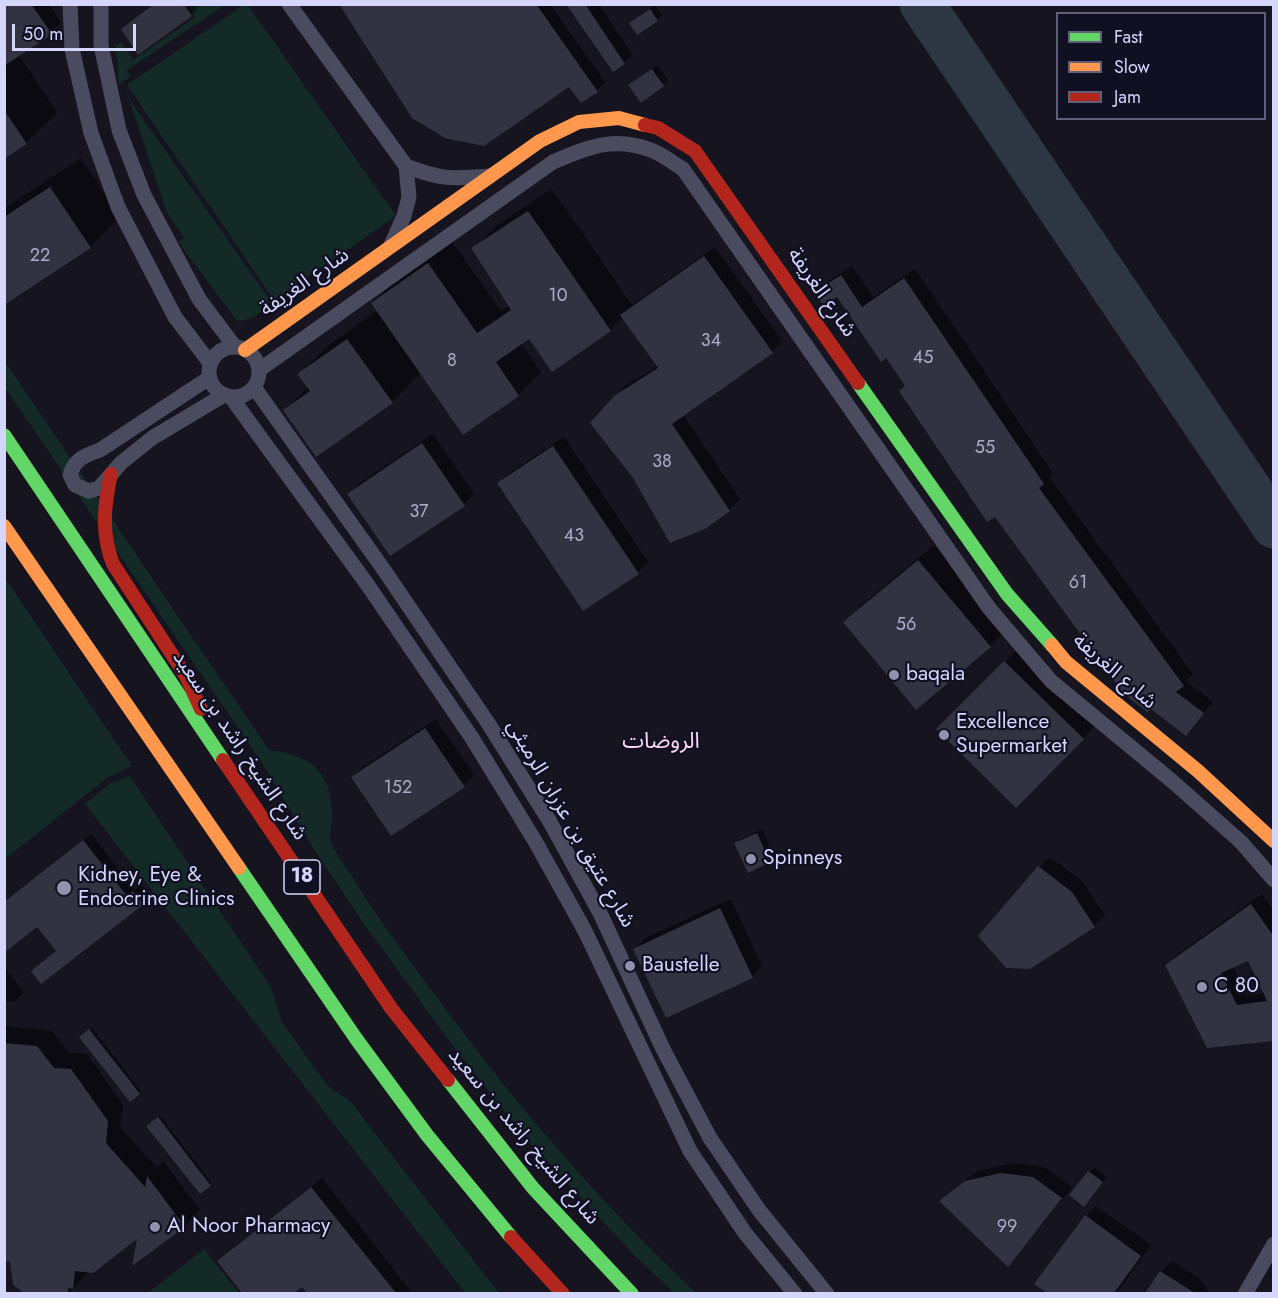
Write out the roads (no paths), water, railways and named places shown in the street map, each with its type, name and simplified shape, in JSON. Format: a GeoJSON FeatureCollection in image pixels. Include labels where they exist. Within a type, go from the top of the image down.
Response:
{"type":"FeatureCollection","features":[{"type":"Feature","properties":{"kind":"main road","name":"شارع الغريفة"},"geometry":{"type":"LineString","coordinates":[[240,349],[390,249],[540,141],[579,122],[619,118],[658,128],[695,151],[1007,594],[1066,662],[1198,771],[1274,841]]}},
{"type":"Feature","properties":{"kind":"main road","name":"شارع الشيخ راشد بن سعيد"},"geometry":{"type":"LineString","coordinates":[[4,435],[391,1008],[533,1188],[632,1293]]}},
{"type":"Feature","properties":{"kind":"main road"},"geometry":{"type":"LineString","coordinates":[[111,474],[103,521],[104,544],[113,564],[186,676],[216,750]]}},
{"type":"Feature","properties":{"kind":"main road","name":"18"},"geometry":{"type":"LineString","coordinates":[[4,526],[357,1040],[441,1153],[506,1232],[563,1293]]}},
{"type":"Feature","properties":{"kind":"street"},"geometry":{"type":"LineString","coordinates":[[70,4],[72,49],[91,133],[118,207],[175,317],[210,371],[217,391],[228,396]]}},
{"type":"Feature","properties":{"kind":"street"},"geometry":{"type":"LineString","coordinates":[[101,4],[101,45],[119,130],[144,195],[199,299],[240,349],[255,358],[259,370],[254,387],[244,395],[228,396],[152,438],[121,463],[99,488],[88,491],[75,485],[70,475],[72,466],[82,457],[100,450],[210,371],[218,353],[223,350],[240,349]]}},
{"type":"Feature","properties":{"kind":"street"},"geometry":{"type":"LineString","coordinates":[[289,4],[406,166],[409,197],[404,216],[390,249]]}},
{"type":"Feature","properties":{"kind":"street","name":"شارع الغريفة"},"geometry":{"type":"LineString","coordinates":[[259,370],[553,162],[589,146],[621,143],[652,150],[683,169],[988,608],[1051,681],[1172,781],[1241,842],[1274,880]]}},
{"type":"Feature","properties":{"kind":"street"},"geometry":{"type":"LineString","coordinates":[[406,166],[430,176],[442,178],[492,176]]}},
{"type":"Feature","properties":{"kind":"street","name":"شارع عتيق بن عزران الرميثي"},"geometry":{"type":"LineString","coordinates":[[254,387],[384,570],[488,723],[550,822],[601,915],[663,1049],[710,1138],[759,1210],[827,1293]]}},
{"type":"Feature","properties":{"kind":"street","name":"شارع عتيق بن عزران الرميثي"},"geometry":{"type":"LineString","coordinates":[[228,396],[368,584],[472,738],[535,841],[585,931],[690,1151],[745,1233],[795,1293]]}},
{"type":"Feature","properties":{"kind":"street"},"geometry":{"type":"LineString","coordinates":[[1245,1293],[1274,1244]]}},
{"type":"Feature","properties":{"kind":"place","name":"baqala"},"geometry":{"type":"Point","coordinates":[894,675]}},
{"type":"Feature","properties":{"kind":"place","name":"Excellence Supermarket"},"geometry":{"type":"Point","coordinates":[944,735]}},
{"type":"Feature","properties":{"kind":"place","name":"Spinneys"},"geometry":{"type":"Point","coordinates":[751,859]}},
{"type":"Feature","properties":{"kind":"place","name":"Kidney, Eye & Endocrine Clinics"},"geometry":{"type":"Point","coordinates":[64,888]}},
{"type":"Feature","properties":{"kind":"place","name":"Baustelle"},"geometry":{"type":"Point","coordinates":[630,966]}},
{"type":"Feature","properties":{"kind":"place","name":"C 80"},"geometry":{"type":"Point","coordinates":[1202,987]}},
{"type":"Feature","properties":{"kind":"place","name":"Al Noor Pharmacy"},"geometry":{"type":"Point","coordinates":[155,1227]}},
{"type":"Feature","properties":{"kind":"district","name":"الروضات"},"geometry":{"type":"Point","coordinates":[661,743]}}]}
